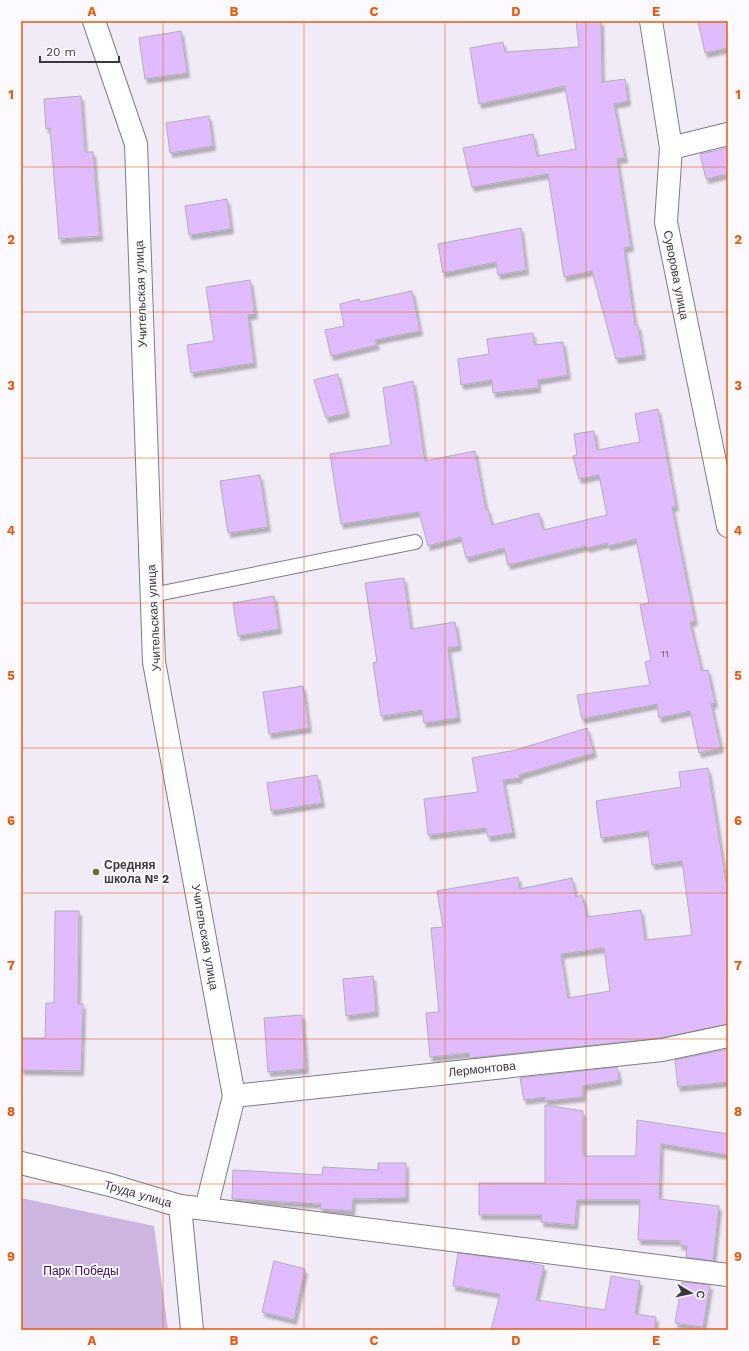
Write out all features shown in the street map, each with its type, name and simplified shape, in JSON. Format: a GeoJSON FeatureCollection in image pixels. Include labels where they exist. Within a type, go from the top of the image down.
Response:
{"type":"FeatureCollection","features":[{"type":"Feature","properties":{"kind":"street","name":"Учительская улица"},"geometry":{"type":"LineString","coordinates":[[94,21],[136,144],[154,662],[234,1096],[206,1209]]}},
{"type":"Feature","properties":{"kind":"street","name":"Суворова улица"},"geometry":{"type":"LineString","coordinates":[[651,21],[671,148],[666,222],[728,526]]}},
{"type":"Feature","properties":{"kind":"street"},"geometry":{"type":"LineString","coordinates":[[671,148],[728,134]]}},
{"type":"Feature","properties":{"kind":"street","name":"Лермонтова"},"geometry":{"type":"LineString","coordinates":[[234,1096],[662,1050],[728,1036]]}},
{"type":"Feature","properties":{"kind":"street","name":"Труда улица"},"geometry":{"type":"LineString","coordinates":[[21,1163],[180,1206],[192,1330]]}},
{"type":"Feature","properties":{"kind":"street"},"geometry":{"type":"LineString","coordinates":[[180,1206],[728,1275]]}},
{"type":"Feature","properties":{"kind":"lane"},"geometry":{"type":"LineString","coordinates":[[152,595],[415,542]]}},
{"type":"Feature","properties":{"kind":"green space","name":"Парк Победы"},"geometry":{"type":"Polygon","coordinates":[[[21,1198],[154,1226],[168,1330],[21,1330],[21,1198]]]}},
{"type":"Feature","properties":{"kind":"building"},"geometry":{"type":"Polygon","coordinates":[[[576,21],[601,21],[602,82],[625,79],[628,101],[614,104],[625,158],[617,159],[631,247],[624,248],[635,325],[638,325],[643,355],[616,359],[592,271],[564,277],[548,174],[472,187],[463,148],[533,134],[537,156],[576,149],[565,86],[479,104],[470,48],[503,42],[505,52],[579,47],[576,21]]]}},
{"type":"Feature","properties":{"kind":"building"},"geometry":{"type":"Polygon","coordinates":[[[698,21],[728,21],[728,48],[705,53],[698,21]]]}},
{"type":"Feature","properties":{"kind":"building"},"geometry":{"type":"Polygon","coordinates":[[[181,31],[187,73],[145,79],[139,38],[181,31]]]}},
{"type":"Feature","properties":{"kind":"building"},"geometry":{"type":"Polygon","coordinates":[[[81,96],[85,152],[93,152],[100,236],[59,239],[50,128],[46,129],[44,99],[81,96]]]}},
{"type":"Feature","properties":{"kind":"building"},"geometry":{"type":"Polygon","coordinates":[[[209,116],[213,146],[170,153],[166,123],[209,116]]]}},
{"type":"Feature","properties":{"kind":"building"},"geometry":{"type":"Polygon","coordinates":[[[728,148],[728,174],[706,179],[700,154],[728,148]]]}},
{"type":"Feature","properties":{"kind":"building"},"geometry":{"type":"Polygon","coordinates":[[[227,199],[231,229],[189,235],[185,206],[227,199]]]}},
{"type":"Feature","properties":{"kind":"building"},"geometry":{"type":"Polygon","coordinates":[[[521,228],[526,270],[498,275],[496,262],[443,273],[438,244],[521,228]]]}},
{"type":"Feature","properties":{"kind":"building"},"geometry":{"type":"Polygon","coordinates":[[[250,280],[255,314],[248,315],[254,363],[191,373],[187,345],[214,341],[206,287],[250,280]]]}},
{"type":"Feature","properties":{"kind":"building"},"geometry":{"type":"Polygon","coordinates":[[[412,291],[420,331],[375,340],[377,345],[331,356],[325,330],[344,326],[340,304],[359,299],[360,302],[412,291]]]}},
{"type":"Feature","properties":{"kind":"building"},"geometry":{"type":"Polygon","coordinates":[[[533,333],[534,345],[563,342],[568,375],[538,380],[538,388],[493,393],[492,380],[461,385],[458,359],[489,354],[487,339],[533,333]]]}},
{"type":"Feature","properties":{"kind":"building"},"geometry":{"type":"Polygon","coordinates":[[[338,374],[347,413],[326,418],[314,380],[338,374]]]}},
{"type":"Feature","properties":{"kind":"building"},"geometry":{"type":"Polygon","coordinates":[[[413,381],[425,461],[475,451],[486,510],[488,509],[492,525],[539,513],[543,530],[607,515],[599,475],[579,479],[573,456],[577,455],[574,434],[594,431],[597,450],[640,442],[635,414],[658,409],[676,506],[672,507],[695,621],[690,622],[702,671],[708,670],[715,703],[711,704],[721,748],[699,753],[690,711],[659,718],[657,704],[582,719],[577,695],[650,685],[645,662],[651,660],[640,605],[649,603],[636,539],[608,546],[607,543],[587,548],[586,546],[508,565],[504,548],[466,558],[461,537],[428,546],[419,512],[341,524],[330,454],[391,445],[383,388],[413,381]]]}},
{"type":"Feature","properties":{"kind":"building"},"geometry":{"type":"Polygon","coordinates":[[[260,475],[268,527],[228,533],[220,481],[260,475]]]}},
{"type":"Feature","properties":{"kind":"building"},"geometry":{"type":"Polygon","coordinates":[[[404,578],[411,629],[455,622],[459,646],[448,648],[458,718],[424,723],[422,710],[381,716],[373,663],[377,662],[365,583],[404,578]]]}},
{"type":"Feature","properties":{"kind":"building"},"geometry":{"type":"Polygon","coordinates":[[[274,596],[279,629],[238,636],[233,603],[274,596]]]}},
{"type":"Feature","properties":{"kind":"building"},"geometry":{"type":"Polygon","coordinates":[[[303,686],[309,728],[269,734],[263,692],[303,686]]]}},
{"type":"Feature","properties":{"kind":"building"},"geometry":{"type":"Polygon","coordinates":[[[587,728],[594,753],[519,775],[520,778],[503,780],[513,833],[488,837],[486,828],[428,835],[424,799],[478,792],[472,758],[516,750],[587,728]]]}},
{"type":"Feature","properties":{"kind":"building"},"geometry":{"type":"Polygon","coordinates":[[[708,768],[726,882],[728,882],[728,1024],[660,1038],[470,1058],[469,1053],[430,1057],[426,1013],[439,1012],[431,928],[443,927],[437,891],[518,877],[520,889],[572,878],[576,897],[582,895],[587,917],[641,910],[645,940],[692,935],[682,861],[652,865],[648,831],[601,838],[596,801],[681,787],[679,772],[708,768]],[[604,948],[561,954],[568,998],[610,991],[604,948]]]}},
{"type":"Feature","properties":{"kind":"building"},"geometry":{"type":"Polygon","coordinates":[[[317,775],[322,803],[271,811],[267,783],[317,775]]]}},
{"type":"Feature","properties":{"kind":"building"},"geometry":{"type":"Polygon","coordinates":[[[55,911],[79,911],[78,1004],[83,1004],[81,1071],[21,1070],[21,1038],[45,1038],[46,1003],[54,1003],[55,911]]]}},
{"type":"Feature","properties":{"kind":"building"},"geometry":{"type":"Polygon","coordinates":[[[373,976],[376,1012],[346,1016],[343,979],[373,976]]]}},
{"type":"Feature","properties":{"kind":"building"},"geometry":{"type":"Polygon","coordinates":[[[302,1015],[306,1069],[268,1072],[264,1018],[302,1015]]]}},
{"type":"Feature","properties":{"kind":"building"},"geometry":{"type":"Polygon","coordinates":[[[728,1049],[728,1082],[678,1087],[675,1060],[728,1049]]]}},
{"type":"Feature","properties":{"kind":"building"},"geometry":{"type":"Polygon","coordinates":[[[617,1067],[619,1080],[583,1086],[583,1097],[545,1101],[545,1097],[524,1100],[520,1078],[617,1067]]]}},
{"type":"Feature","properties":{"kind":"building"},"geometry":{"type":"Polygon","coordinates":[[[545,1105],[583,1111],[583,1156],[636,1156],[637,1120],[728,1134],[728,1155],[661,1144],[659,1199],[719,1206],[713,1261],[686,1257],[687,1246],[680,1245],[680,1241],[638,1240],[640,1200],[577,1200],[575,1225],[541,1222],[542,1215],[479,1215],[479,1183],[545,1183],[545,1105]]]}},
{"type":"Feature","properties":{"kind":"building"},"geometry":{"type":"Polygon","coordinates":[[[378,1163],[406,1163],[406,1198],[353,1199],[352,1211],[320,1209],[321,1204],[232,1199],[233,1170],[322,1175],[323,1167],[378,1170],[378,1163]]]}},
{"type":"Feature","properties":{"kind":"building"},"geometry":{"type":"Polygon","coordinates":[[[458,1253],[527,1262],[544,1266],[536,1300],[605,1310],[611,1276],[640,1281],[635,1314],[656,1317],[655,1330],[491,1330],[500,1294],[453,1286],[458,1253]]]}},
{"type":"Feature","properties":{"kind":"building"},"geometry":{"type":"Polygon","coordinates":[[[274,1261],[305,1269],[294,1320],[262,1312],[274,1261]]]}},
{"type":"Feature","properties":{"kind":"building"},"geometry":{"type":"Polygon","coordinates":[[[682,1282],[710,1285],[703,1327],[675,1323],[682,1282]]]}},
{"type":"Feature","properties":{"kind":"place","name":"Средняя школа № 2"},"geometry":{"type":"Point","coordinates":[96,872]}}]}
